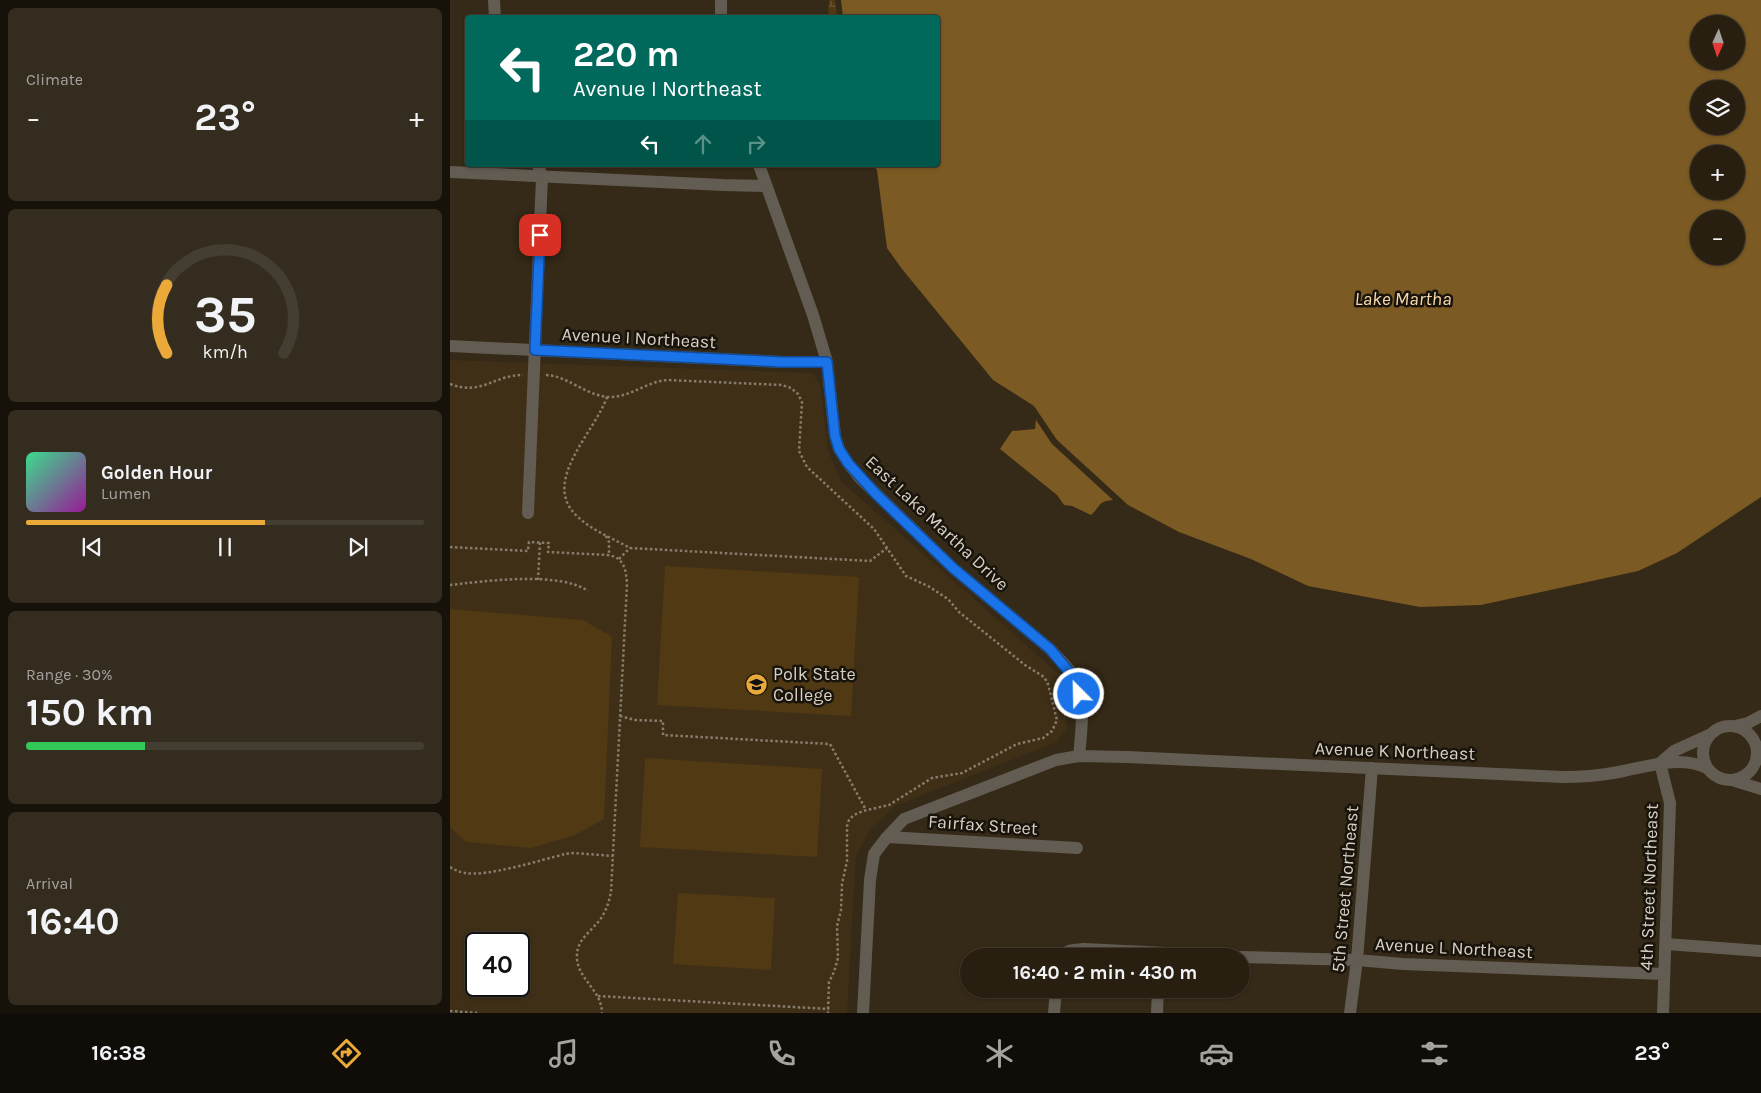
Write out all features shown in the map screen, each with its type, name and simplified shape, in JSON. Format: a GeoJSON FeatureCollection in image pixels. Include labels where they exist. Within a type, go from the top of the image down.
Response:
{"type":"FeatureCollection","features":[{"type":"Feature","properties":{"kind":"street"},"geometry":{"type":"LineString","coordinates":[[494,0],[495,15]]}},
{"type":"Feature","properties":{"kind":"street"},"geometry":{"type":"LineString","coordinates":[[721,0],[721,15]]}},
{"type":"Feature","properties":{"kind":"street","name":"East Lake Martha Drive"},"geometry":{"type":"LineString","coordinates":[[760,167],[813,314],[827,362],[835,436],[839,449],[848,463],[876,494],[953,568],[1050,649],[1077,681],[1082,706],[1079,756]]}},
{"type":"Feature","properties":{"kind":"street"},"geometry":{"type":"LineString","coordinates":[[450,172],[540,171],[766,186]]}},
{"type":"Feature","properties":{"kind":"street"},"geometry":{"type":"LineString","coordinates":[[528,513],[540,171]]}},
{"type":"Feature","properties":{"kind":"street","name":"Avenue I Northeast"},"geometry":{"type":"LineString","coordinates":[[450,346],[774,362],[827,362]]}},
{"type":"Feature","properties":{"kind":"street"},"geometry":{"type":"LineString","coordinates":[[1761,716],[1748,723],[1721,727],[1709,735],[1703,748],[1704,762],[1707,768],[1718,778],[1732,780],[1761,789]]}},
{"type":"Feature","properties":{"kind":"street"},"geometry":{"type":"LineString","coordinates":[[1735,726],[1748,732],[1752,737],[1758,756]]}},
{"type":"Feature","properties":{"kind":"street"},"geometry":{"type":"LineString","coordinates":[[1732,780],[1746,776],[1755,765],[1761,732]]}},
{"type":"Feature","properties":{"kind":"street","name":"Avenue K Northeast"},"geometry":{"type":"LineString","coordinates":[[1660,763],[1674,751],[1709,735]]}},
{"type":"Feature","properties":{"kind":"street","name":"Avenue K Northeast"},"geometry":{"type":"LineString","coordinates":[[863,1013],[870,880],[874,854],[904,820],[1056,760],[1079,756],[1127,757],[1578,777],[1612,773],[1660,763],[1689,762],[1707,768]]}},
{"type":"Feature","properties":{"kind":"street","name":"4th Street Northeast"},"geometry":{"type":"LineString","coordinates":[[1660,763],[1670,802],[1663,1013]]}},
{"type":"Feature","properties":{"kind":"street","name":"5th Street Northeast"},"geometry":{"type":"LineString","coordinates":[[1350,1013],[1357,960],[1372,768]]}},
{"type":"Feature","properties":{"kind":"street","name":"Fairfax Street"},"geometry":{"type":"LineString","coordinates":[[887,837],[1077,848]]}},
{"type":"Feature","properties":{"kind":"street"},"geometry":{"type":"LineString","coordinates":[[1666,944],[1761,951]]}},
{"type":"Feature","properties":{"kind":"street","name":"Avenue L Northeast"},"geometry":{"type":"LineString","coordinates":[[1250,957],[1357,960],[1403,964],[1664,974]]}},
{"type":"Feature","properties":{"kind":"street"},"geometry":{"type":"LineString","coordinates":[[1054,1013],[1055,998]]}},
{"type":"Feature","properties":{"kind":"street"},"geometry":{"type":"LineString","coordinates":[[1157,1013],[1158,998]]}},
{"type":"Feature","properties":{"kind":"path"},"geometry":{"type":"LineString","coordinates":[[450,384],[458,387],[478,388],[506,376],[550,375],[590,393],[608,397],[626,394],[659,380],[782,385],[791,388],[798,394],[802,402],[799,451],[807,468],[874,528],[906,576],[928,586],[948,599],[959,612],[1044,677],[1048,684],[1057,720],[1052,731],[1043,738],[1017,744],[962,773],[932,778],[889,805],[866,810],[848,820],[847,861],[842,884],[841,910],[837,926],[838,958],[829,982],[828,1013]]}},
{"type":"Feature","properties":{"kind":"path"},"geometry":{"type":"LineString","coordinates":[[608,397],[571,462],[564,481],[565,500],[577,517],[605,535],[630,548],[870,560],[887,548]]}},
{"type":"Feature","properties":{"kind":"path"},"geometry":{"type":"LineString","coordinates":[[605,535],[609,542],[609,555]]}},
{"type":"Feature","properties":{"kind":"path"},"geometry":{"type":"LineString","coordinates":[[450,547],[528,551],[528,542],[540,542],[548,543],[548,552],[609,555],[615,556],[624,564],[627,584],[609,900],[599,920],[583,938],[576,959],[580,972],[598,996],[602,1013]]}},
{"type":"Feature","properties":{"kind":"path"},"geometry":{"type":"LineString","coordinates":[[538,580],[540,542]]}},
{"type":"Feature","properties":{"kind":"path"},"geometry":{"type":"LineString","coordinates":[[618,559],[630,548]]}},
{"type":"Feature","properties":{"kind":"path"},"geometry":{"type":"LineString","coordinates":[[450,585],[552,580],[574,584],[588,591]]}},
{"type":"Feature","properties":{"kind":"path"},"geometry":{"type":"LineString","coordinates":[[620,716],[635,720],[664,721],[663,735],[830,744],[866,810]]}},
{"type":"Feature","properties":{"kind":"path"},"geometry":{"type":"LineString","coordinates":[[450,867],[465,873],[474,874],[565,854],[613,856]]}},
{"type":"Feature","properties":{"kind":"path"},"geometry":{"type":"LineString","coordinates":[[598,996],[829,1009]]}},
{"type":"Feature","properties":{"kind":"path"},"geometry":{"type":"LineString","coordinates":[[450,1011],[477,1013]]}},
{"type":"Feature","properties":{"kind":"shaded area","name":"Polk State College"},"geometry":{"type":"Polygon","coordinates":[[[450,360],[812,373],[820,384],[828,450],[841,481],[1060,675],[1066,693],[1067,728],[1057,742],[895,806],[871,828],[856,856],[847,1013],[450,1013],[450,360]]]}},
{"type":"Feature","properties":{"kind":"green space"},"geometry":{"type":"Polygon","coordinates":[[[829,0],[835,0],[837,15],[828,15],[829,0]]]}},
{"type":"Feature","properties":{"kind":"green space"},"geometry":{"type":"Polygon","coordinates":[[[665,566],[859,577],[851,716],[657,705],[665,566]]]}},
{"type":"Feature","properties":{"kind":"green space"},"geometry":{"type":"Polygon","coordinates":[[[450,609],[583,620],[612,637],[604,819],[575,835],[531,848],[466,842],[450,827],[450,609]]]}},
{"type":"Feature","properties":{"kind":"green space"},"geometry":{"type":"Polygon","coordinates":[[[645,758],[822,769],[817,857],[640,847],[645,758]]]}},
{"type":"Feature","properties":{"kind":"green space"},"geometry":{"type":"Polygon","coordinates":[[[678,893],[775,898],[771,970],[673,964],[678,893]]]}},
{"type":"Feature","properties":{"kind":"water","name":"Lake Martha"},"geometry":{"type":"Polygon","coordinates":[[[841,0],[1761,0],[1761,497],[1677,553],[1638,571],[1481,605],[1420,607],[1308,586],[1251,559],[1179,532],[1128,505],[1057,440],[1034,406],[993,380],[887,248],[877,170],[875,167],[940,167],[940,15],[843,15],[841,0]]]}},
{"type":"Feature","properties":{"kind":"water"},"geometry":{"type":"Polygon","coordinates":[[[1036,420],[1052,444],[1113,500],[1102,503],[1091,515],[1072,506],[1064,505],[1057,495],[1000,449],[1012,431],[1035,429],[1036,420]]]}},
{"type":"Feature","properties":{"kind":"place","name":"Polk State College"},"geometry":{"type":"Point","coordinates":[757,684]}},
{"type":"Feature","properties":{"kind":"route"},"geometry":{"type":"LineString","coordinates":[[540,235],[535,350],[783,362],[827,362],[833,429],[839,449],[848,463],[876,494],[953,568],[1050,649],[1065,664],[1077,681],[1079,694]]}}]}
